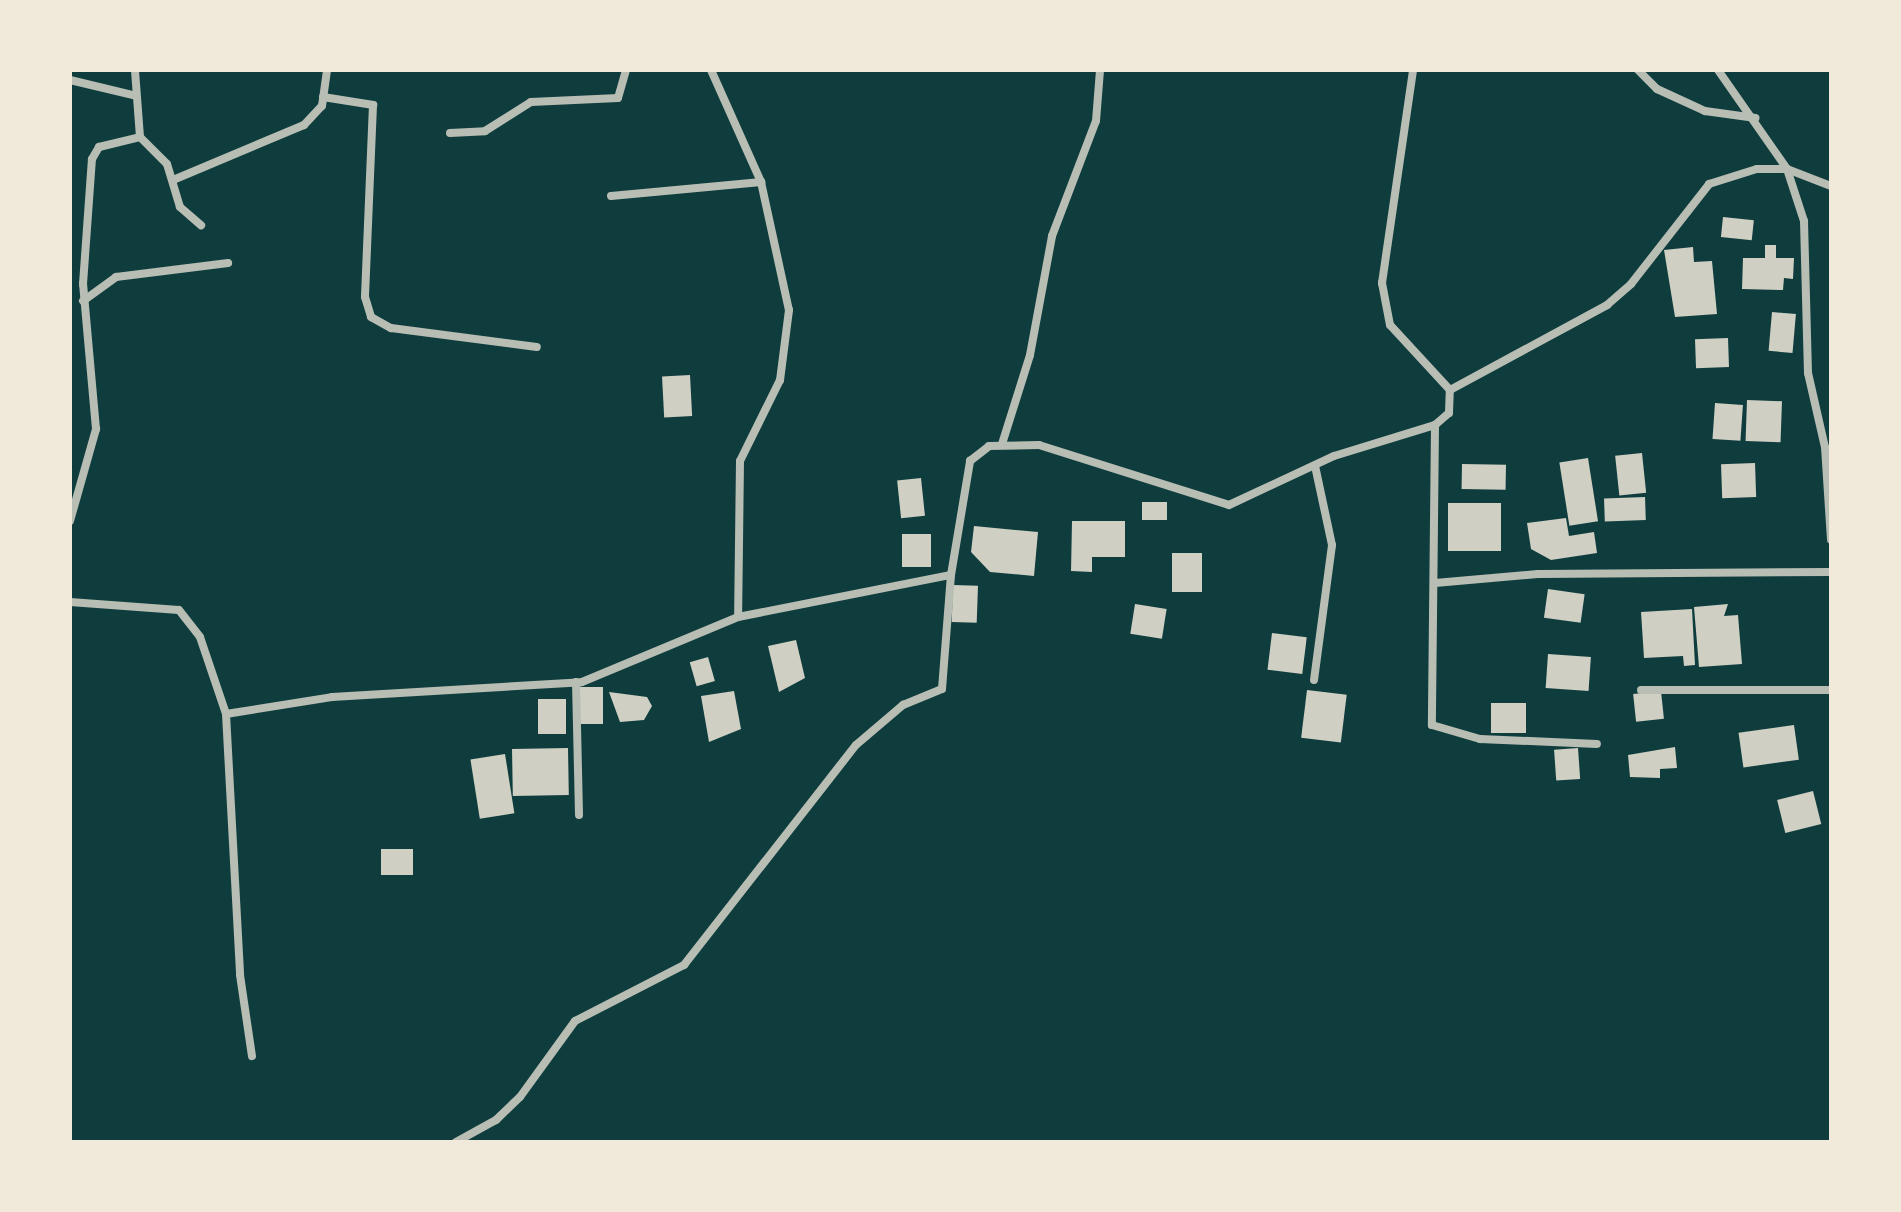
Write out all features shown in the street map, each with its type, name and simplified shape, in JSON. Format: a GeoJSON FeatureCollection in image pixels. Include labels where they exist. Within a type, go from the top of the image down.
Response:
{"type":"FeatureCollection","features":[{"type":"Feature","properties":{"kind":"street"},"geometry":{"type":"LineString","coordinates":[[134,70],[133,96],[140,137],[162,158],[180,207],[201,225]]}},
{"type":"Feature","properties":{"kind":"street"},"geometry":{"type":"LineString","coordinates":[[173,180],[304,125],[324,97],[327,70]]}},
{"type":"Feature","properties":{"kind":"street"},"geometry":{"type":"LineString","coordinates":[[450,133],[485,131],[530,102],[618,98],[626,70]]}},
{"type":"Feature","properties":{"kind":"street"},"geometry":{"type":"LineString","coordinates":[[711,70],[761,182],[789,310],[780,380],[740,460],[738,617]]}},
{"type":"Feature","properties":{"kind":"street"},"geometry":{"type":"LineString","coordinates":[[1002,444],[1030,355],[1052,236],[1090,147],[1100,70]]}},
{"type":"Feature","properties":{"kind":"street"},"geometry":{"type":"LineString","coordinates":[[456,1142],[496,1120],[520,1097],[574,1021],[684,965],[856,745],[903,705],[944,685],[943,650],[951,575],[970,461],[979,450],[1002,444],[1039,446],[1217,505],[1242,501],[1315,466],[1435,426],[1449,413],[1450,390],[1400,340],[1383,302],[1413,70]]}},
{"type":"Feature","properties":{"kind":"street"},"geometry":{"type":"LineString","coordinates":[[1638,70],[1657,89],[1705,111],[1756,118]]}},
{"type":"Feature","properties":{"kind":"street"},"geometry":{"type":"LineString","coordinates":[[1718,70],[1756,118],[1788,169],[1808,244],[1807,357],[1825,447],[1831,540]]}},
{"type":"Feature","properties":{"kind":"street"},"geometry":{"type":"LineString","coordinates":[[70,80],[133,96]]}},
{"type":"Feature","properties":{"kind":"street"},"geometry":{"type":"LineString","coordinates":[[324,97],[373,104],[364,297],[371,317],[390,328],[537,347]]}},
{"type":"Feature","properties":{"kind":"street"},"geometry":{"type":"LineString","coordinates":[[70,521],[96,430],[83,301],[94,152],[140,137]]}},
{"type":"Feature","properties":{"kind":"street"},"geometry":{"type":"LineString","coordinates":[[1450,390],[1607,305],[1631,284],[1709,184],[1757,169],[1788,169],[1831,186]]}},
{"type":"Feature","properties":{"kind":"street"},"geometry":{"type":"LineString","coordinates":[[612,196],[761,182]]}},
{"type":"Feature","properties":{"kind":"street"},"geometry":{"type":"LineString","coordinates":[[83,301],[116,276],[228,263]]}},
{"type":"Feature","properties":{"kind":"street"},"geometry":{"type":"LineString","coordinates":[[1435,426],[1432,726],[1480,739],[1596,744]]}},
{"type":"Feature","properties":{"kind":"street"},"geometry":{"type":"LineString","coordinates":[[1314,680],[1332,546],[1315,466]]}},
{"type":"Feature","properties":{"kind":"street"},"geometry":{"type":"LineString","coordinates":[[1435,583],[1538,574],[1831,572]]}},
{"type":"Feature","properties":{"kind":"street"},"geometry":{"type":"LineString","coordinates":[[226,714],[332,697],[576,682],[738,617],[951,575]]}},
{"type":"Feature","properties":{"kind":"street"},"geometry":{"type":"LineString","coordinates":[[70,602],[179,610],[200,637],[226,714],[240,975],[252,1056]]}},
{"type":"Feature","properties":{"kind":"street"},"geometry":{"type":"LineString","coordinates":[[576,682],[578,815]]}},
{"type":"Feature","properties":{"kind":"street"},"geometry":{"type":"LineString","coordinates":[[1640,690],[1831,690]]}},
{"type":"Feature","properties":{"kind":"building"},"geometry":{"type":"Polygon","coordinates":[[[1723,217],[1754,220],[1752,240],[1721,237],[1723,217]]]}},
{"type":"Feature","properties":{"kind":"building"},"geometry":{"type":"Polygon","coordinates":[[[1765,245],[1776,245],[1776,258],[1794,258],[1793,279],[1784,278],[1783,290],[1742,289],[1743,258],[1765,258],[1765,245]]]}},
{"type":"Feature","properties":{"kind":"building"},"geometry":{"type":"Polygon","coordinates":[[[1693,247],[1694,262],[1712,261],[1717,314],[1675,317],[1664,250],[1693,247]]]}},
{"type":"Feature","properties":{"kind":"building"},"geometry":{"type":"Polygon","coordinates":[[[1772,312],[1796,314],[1793,353],[1769,351],[1772,312]]]}},
{"type":"Feature","properties":{"kind":"building"},"geometry":{"type":"Polygon","coordinates":[[[1728,338],[1729,367],[1696,368],[1695,339],[1728,338]]]}},
{"type":"Feature","properties":{"kind":"building"},"geometry":{"type":"Polygon","coordinates":[[[690,375],[692,416],[664,417],[662,376],[690,375]]]}},
{"type":"Feature","properties":{"kind":"building"},"geometry":{"type":"Polygon","coordinates":[[[1747,400],[1782,401],[1781,442],[1746,441],[1747,400]]]}},
{"type":"Feature","properties":{"kind":"building"},"geometry":{"type":"Polygon","coordinates":[[[1715,403],[1743,405],[1740,441],[1712,439],[1715,403]]]}},
{"type":"Feature","properties":{"kind":"building"},"geometry":{"type":"Polygon","coordinates":[[[1642,453],[1646,493],[1619,496],[1615,456],[1642,453]]]}},
{"type":"Feature","properties":{"kind":"building"},"geometry":{"type":"Polygon","coordinates":[[[1588,458],[1598,521],[1569,526],[1559,463],[1588,458]]]}},
{"type":"Feature","properties":{"kind":"building"},"geometry":{"type":"Polygon","coordinates":[[[1755,463],[1756,497],[1722,498],[1721,464],[1755,463]]]}},
{"type":"Feature","properties":{"kind":"building"},"geometry":{"type":"Polygon","coordinates":[[[1462,464],[1506,465],[1506,490],[1462,489],[1462,464]]]}},
{"type":"Feature","properties":{"kind":"building"},"geometry":{"type":"Polygon","coordinates":[[[921,478],[925,516],[901,518],[897,481],[921,478]]]}},
{"type":"Feature","properties":{"kind":"building"},"geometry":{"type":"Polygon","coordinates":[[[1645,497],[1646,520],[1605,521],[1604,498],[1645,497]]]}},
{"type":"Feature","properties":{"kind":"building"},"geometry":{"type":"Polygon","coordinates":[[[1142,502],[1167,502],[1167,520],[1142,520],[1142,502]]]}},
{"type":"Feature","properties":{"kind":"building"},"geometry":{"type":"Polygon","coordinates":[[[1448,503],[1501,503],[1501,551],[1448,551],[1448,503]]]}},
{"type":"Feature","properties":{"kind":"building"},"geometry":{"type":"Polygon","coordinates":[[[1566,518],[1569,536],[1594,532],[1597,553],[1551,560],[1531,549],[1527,523],[1566,518]]]}},
{"type":"Feature","properties":{"kind":"building"},"geometry":{"type":"Polygon","coordinates":[[[1072,521],[1125,521],[1125,557],[1092,557],[1092,572],[1071,571],[1072,521]]]}},
{"type":"Feature","properties":{"kind":"building"},"geometry":{"type":"Polygon","coordinates":[[[974,526],[1038,532],[1034,576],[990,572],[971,552],[974,526]]]}},
{"type":"Feature","properties":{"kind":"building"},"geometry":{"type":"Polygon","coordinates":[[[902,534],[931,534],[931,567],[902,567],[902,534]]]}},
{"type":"Feature","properties":{"kind":"building"},"geometry":{"type":"Polygon","coordinates":[[[1172,553],[1202,553],[1202,592],[1172,592],[1172,553]]]}},
{"type":"Feature","properties":{"kind":"building"},"geometry":{"type":"Polygon","coordinates":[[[953,585],[978,586],[977,623],[952,622],[953,585]]]}},
{"type":"Feature","properties":{"kind":"building"},"geometry":{"type":"Polygon","coordinates":[[[1548,589],[1585,594],[1581,623],[1544,618],[1548,589]]]}},
{"type":"Feature","properties":{"kind":"building"},"geometry":{"type":"Polygon","coordinates":[[[1135,604],[1167,609],[1162,639],[1130,634],[1135,604]]]}},
{"type":"Feature","properties":{"kind":"building"},"geometry":{"type":"Polygon","coordinates":[[[1728,604],[1724,616],[1738,615],[1742,664],[1699,667],[1694,607],[1728,604]]]}},
{"type":"Feature","properties":{"kind":"building"},"geometry":{"type":"Polygon","coordinates":[[[1692,609],[1695,665],[1684,666],[1683,656],[1644,658],[1641,612],[1692,609]]]}},
{"type":"Feature","properties":{"kind":"building"},"geometry":{"type":"Polygon","coordinates":[[[1272,633],[1307,637],[1302,674],[1267,670],[1272,633]]]}},
{"type":"Feature","properties":{"kind":"building"},"geometry":{"type":"Polygon","coordinates":[[[796,640],[805,678],[779,692],[768,646],[796,640]]]}},
{"type":"Feature","properties":{"kind":"building"},"geometry":{"type":"Polygon","coordinates":[[[1548,654],[1591,657],[1589,691],[1546,688],[1548,654]]]}},
{"type":"Feature","properties":{"kind":"building"},"geometry":{"type":"Polygon","coordinates":[[[708,657],[715,681],[697,686],[690,662],[708,657]]]}},
{"type":"Feature","properties":{"kind":"building"},"geometry":{"type":"Polygon","coordinates":[[[580,687],[603,687],[603,724],[580,724],[580,687]]]}},
{"type":"Feature","properties":{"kind":"building"},"geometry":{"type":"Polygon","coordinates":[[[1307,690],[1347,695],[1341,743],[1301,738],[1307,690]]]}},
{"type":"Feature","properties":{"kind":"building"},"geometry":{"type":"Polygon","coordinates":[[[734,691],[741,729],[709,742],[701,696],[734,691]]]}},
{"type":"Feature","properties":{"kind":"building"},"geometry":{"type":"Polygon","coordinates":[[[1661,691],[1664,719],[1636,722],[1633,694],[1661,691]]]}},
{"type":"Feature","properties":{"kind":"building"},"geometry":{"type":"Polygon","coordinates":[[[609,692],[647,697],[652,706],[644,720],[620,722],[609,692]]]}},
{"type":"Feature","properties":{"kind":"building"},"geometry":{"type":"Polygon","coordinates":[[[538,699],[566,699],[566,734],[538,734],[538,699]]]}},
{"type":"Feature","properties":{"kind":"building"},"geometry":{"type":"Polygon","coordinates":[[[1491,703],[1526,703],[1526,733],[1491,733],[1491,703]]]}},
{"type":"Feature","properties":{"kind":"building"},"geometry":{"type":"Polygon","coordinates":[[[1794,725],[1799,760],[1743,767],[1739,733],[1794,725]]]}},
{"type":"Feature","properties":{"kind":"building"},"geometry":{"type":"Polygon","coordinates":[[[1675,747],[1677,768],[1660,769],[1660,778],[1630,777],[1628,755],[1675,747]]]}},
{"type":"Feature","properties":{"kind":"building"},"geometry":{"type":"Polygon","coordinates":[[[568,748],[569,795],[513,796],[512,749],[568,748]]]}},
{"type":"Feature","properties":{"kind":"building"},"geometry":{"type":"Polygon","coordinates":[[[1578,748],[1580,779],[1556,781],[1554,750],[1578,748]]]}},
{"type":"Feature","properties":{"kind":"building"},"geometry":{"type":"Polygon","coordinates":[[[505,754],[514,813],[480,819],[470,759],[505,754]]]}},
{"type":"Feature","properties":{"kind":"building"},"geometry":{"type":"Polygon","coordinates":[[[1813,791],[1821,824],[1785,833],[1777,800],[1813,791]]]}},
{"type":"Feature","properties":{"kind":"building"},"geometry":{"type":"Polygon","coordinates":[[[381,849],[413,849],[413,875],[381,875],[381,849]]]}}]}
